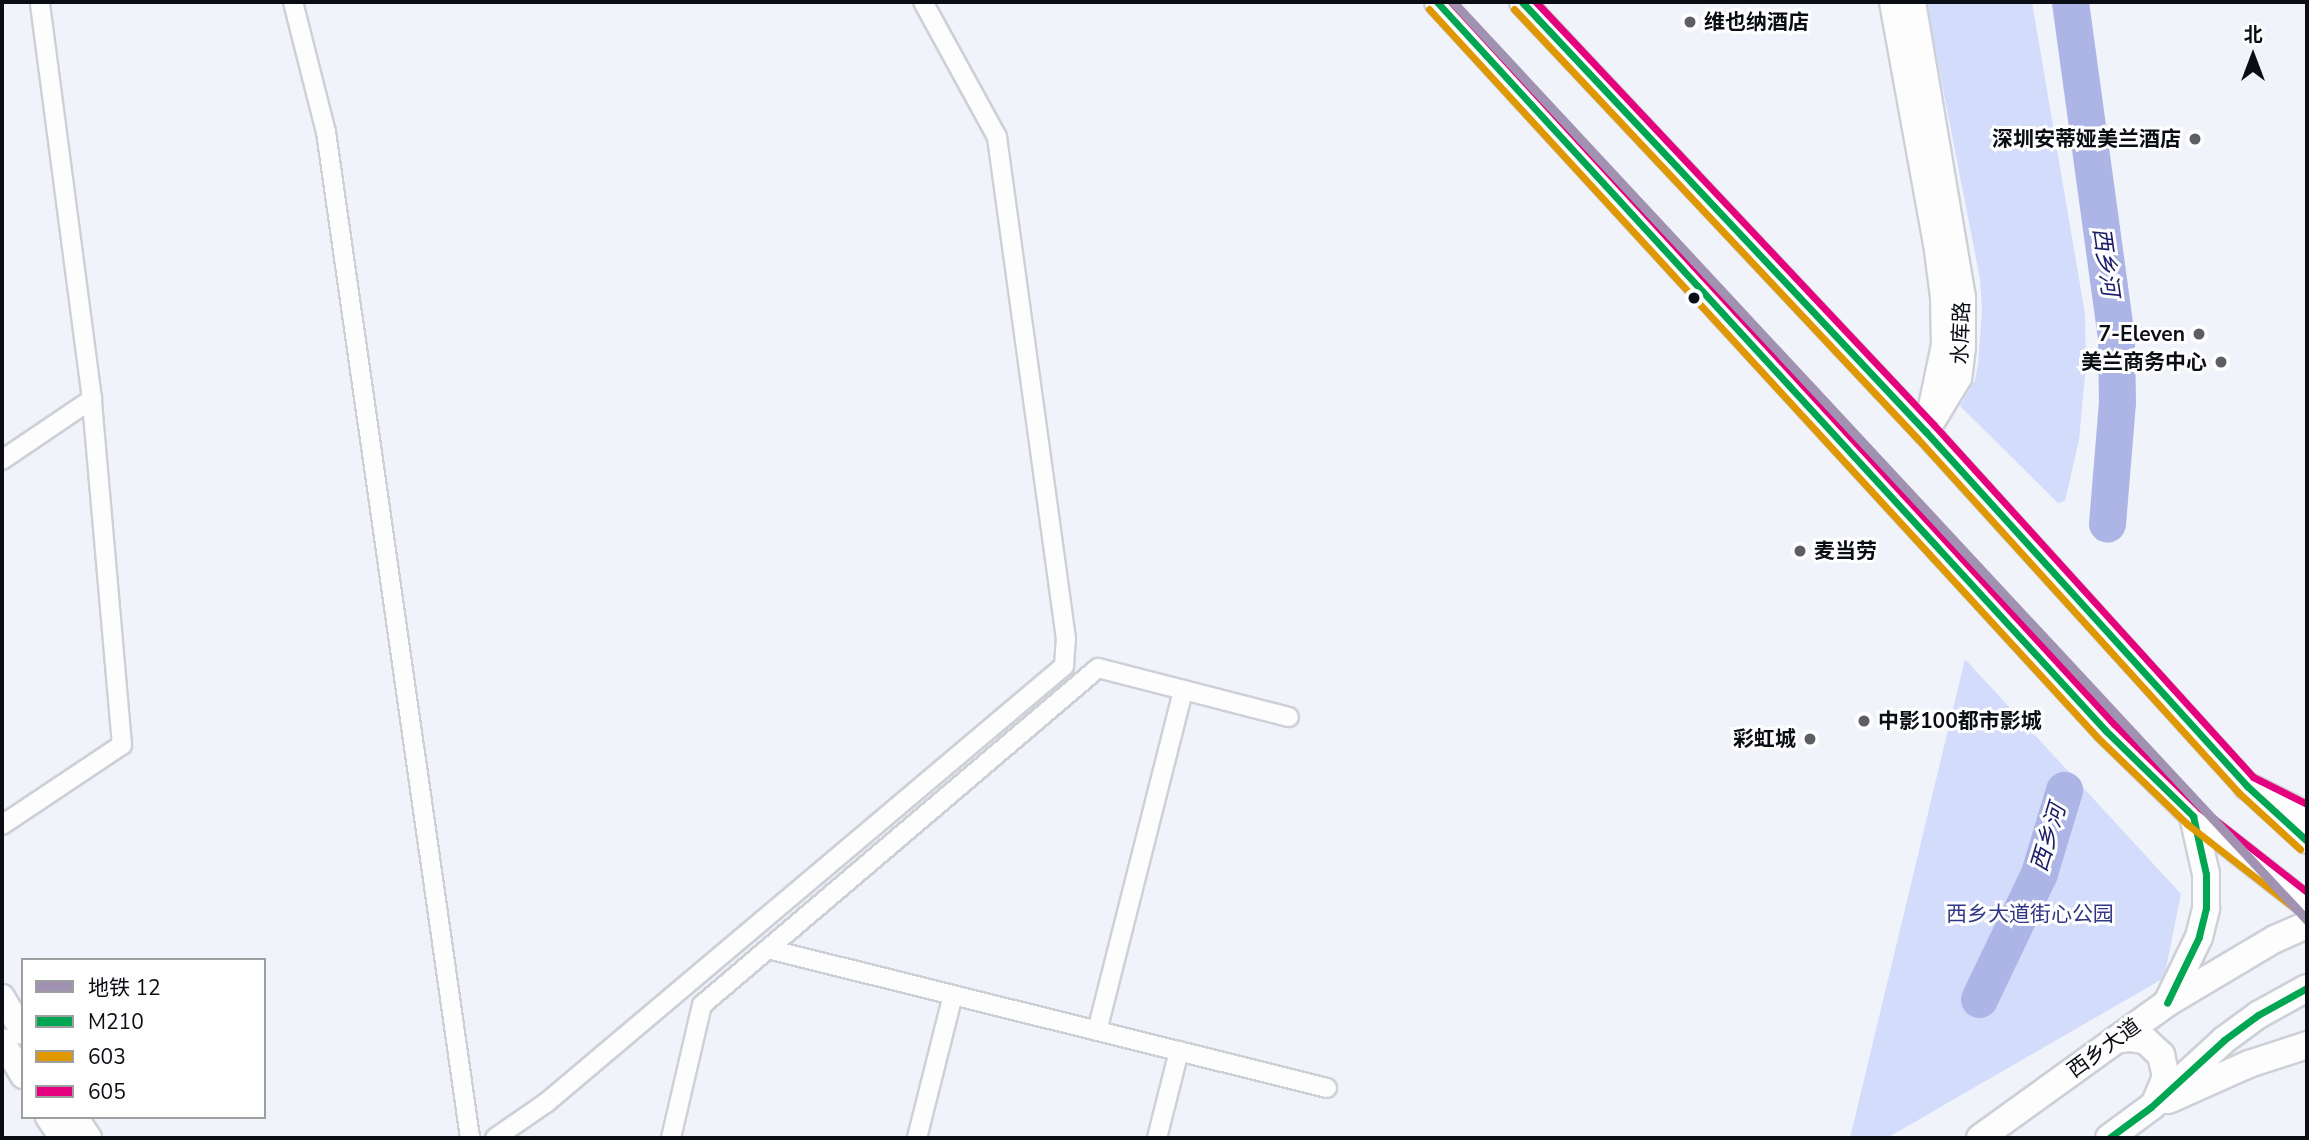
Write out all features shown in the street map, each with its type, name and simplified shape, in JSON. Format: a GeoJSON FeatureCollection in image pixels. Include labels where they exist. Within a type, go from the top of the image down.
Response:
{"type":"FeatureCollection","features":[{"type":"Feature","properties":{"kind":"main road"},"geometry":{"type":"LineString","coordinates":[[1437,2],[2106,731],[2193,816],[2307,905]]}},
{"type":"Feature","properties":{"kind":"main road"},"geometry":{"type":"LineString","coordinates":[[1522,2],[1926,432],[2247,786],[2307,841]]}},
{"type":"Feature","properties":{"kind":"main road","name":"水库路"},"geometry":{"type":"LineString","coordinates":[[1892,2],[1936,243],[1943,297],[1944,345],[1926,432]]}},
{"type":"Feature","properties":{"kind":"main road","name":"水库路"},"geometry":{"type":"LineString","coordinates":[[1913,2],[1963,297],[1963,347],[1959,378],[1926,432]]}},
{"type":"Feature","properties":{"kind":"main road"},"geometry":{"type":"LineString","coordinates":[[2247,786],[2307,817]]}},
{"type":"Feature","properties":{"kind":"main road"},"geometry":{"type":"LineString","coordinates":[[2167,1003],[2199,937],[2206,908],[2206,874],[2193,816]]}},
{"type":"Feature","properties":{"kind":"main road","name":"西乡大道"},"geometry":{"type":"LineString","coordinates":[[1980,1138],[2167,1003],[2275,939],[2307,925]]}},
{"type":"Feature","properties":{"kind":"main road"},"geometry":{"type":"LineString","coordinates":[[2109,1138],[2151,1107],[2224,1040],[2258,1015],[2307,988]]}},
{"type":"Feature","properties":{"kind":"main road"},"geometry":{"type":"LineString","coordinates":[[2,997],[21,1029]]}},
{"type":"Feature","properties":{"kind":"main road"},"geometry":{"type":"LineString","coordinates":[[2116,1040],[2131,1038],[2146,1041],[2161,1055],[2166,1077],[2151,1107]]}},
{"type":"Feature","properties":{"kind":"main road"},"geometry":{"type":"LineString","coordinates":[[2,1041],[21,1073]]}},
{"type":"Feature","properties":{"kind":"main road"},"geometry":{"type":"LineString","coordinates":[[2151,1107],[2249,1064],[2307,1045]]}},
{"type":"Feature","properties":{"kind":"main road"},"geometry":{"type":"LineString","coordinates":[[49,1119],[62,1138]]}},
{"type":"Feature","properties":{"kind":"main road"},"geometry":{"type":"LineString","coordinates":[[76,1119],[89,1138]]}},
{"type":"Feature","properties":{"kind":"street"},"geometry":{"type":"LineString","coordinates":[[2,825],[122,745],[92,399],[40,2]]}},
{"type":"Feature","properties":{"kind":"street"},"geometry":{"type":"LineString","coordinates":[[293,2],[326,132],[470,1138]]}},
{"type":"Feature","properties":{"kind":"street"},"geometry":{"type":"LineString","coordinates":[[495,1138],[546,1103],[1064,666],[1066,639],[997,137],[923,2]]}},
{"type":"Feature","properties":{"kind":"street"},"geometry":{"type":"LineString","coordinates":[[4,453],[92,399]]}},
{"type":"Feature","properties":{"kind":"street"},"geometry":{"type":"LineString","coordinates":[[671,1138],[702,1005],[1098,668],[1289,717]]}},
{"type":"Feature","properties":{"kind":"street"},"geometry":{"type":"LineString","coordinates":[[1097,1031],[1183,690]]}},
{"type":"Feature","properties":{"kind":"street"},"geometry":{"type":"LineString","coordinates":[[768,949],[1327,1088]]}},
{"type":"Feature","properties":{"kind":"street"},"geometry":{"type":"LineString","coordinates":[[917,1138],[953,995]]}},
{"type":"Feature","properties":{"kind":"street"},"geometry":{"type":"LineString","coordinates":[[1157,1138],[1179,1051]]}},
{"type":"Feature","properties":{"kind":"green space"},"geometry":{"type":"Polygon","coordinates":[[[1926,2],[2032,2],[2085,314],[2086,364],[2079,440],[2065,501],[2058,503],[1960,406],[1975,380],[1978,365],[1982,311],[1980,279],[1926,2]]]}},
{"type":"Feature","properties":{"kind":"green space","name":"西乡大道街心公园"},"geometry":{"type":"Polygon","coordinates":[[[1965,659],[2181,894],[2164,978],[1887,1138],[1850,1138],[1965,659]]]}},
{"type":"Feature","properties":{"kind":"waterway","name":"西乡河"},"geometry":{"type":"LineString","coordinates":[[2070,2],[2116,340],[2117,402],[2107,524]]}},
{"type":"Feature","properties":{"kind":"waterway","name":"西乡河"},"geometry":{"type":"LineString","coordinates":[[1979,999],[2039,873],[2064,790]]}},
{"type":"Feature","properties":{"kind":"metro line","name":"12"},"geometry":{"type":"LineString","coordinates":[[1453,2],[2307,920]]}},
{"type":"Feature","properties":{"kind":"transit line","name":"M210"},"geometry":{"type":"LineString","coordinates":[[1437,2],[2106,731],[2193,816],[2206,874],[2206,908],[2199,937],[2167,1003]]}},
{"type":"Feature","properties":{"kind":"transit line","name":"605"},"geometry":{"type":"LineString","coordinates":[[1451,2],[2114,724],[2200,808],[2307,892]]}},
{"type":"Feature","properties":{"kind":"transit line","name":"M210"},"geometry":{"type":"LineString","coordinates":[[1522,2],[1926,432],[2247,786],[2307,841]]}},
{"type":"Feature","properties":{"kind":"transit line","name":"605"},"geometry":{"type":"LineString","coordinates":[[1536,2],[1934,425],[2253,777],[2307,804]]}},
{"type":"Feature","properties":{"kind":"transit line","name":"603"},"geometry":{"type":"LineString","coordinates":[[1429,9],[2098,738],[2187,824],[2301,913]]}},
{"type":"Feature","properties":{"kind":"transit line","name":"603"},"geometry":{"type":"LineString","coordinates":[[1514,9],[1918,439],[2239,793],[2300,849]]}},
{"type":"Feature","properties":{"kind":"transit line","name":"M210"},"geometry":{"type":"LineString","coordinates":[[2109,1138],[2151,1107],[2224,1040],[2258,1015],[2307,988]]}},
{"type":"Feature","properties":{"kind":"place","name":"维也纳酒店"},"geometry":{"type":"Point","coordinates":[1690,22]}},
{"type":"Feature","properties":{"kind":"place","name":"深圳安蒂娅美兰酒店"},"geometry":{"type":"Point","coordinates":[2195,139]}},
{"type":"Feature","properties":{"kind":"place","name":"7-Eleven"},"geometry":{"type":"Point","coordinates":[2199,334]}},
{"type":"Feature","properties":{"kind":"place","name":"美兰商务中心"},"geometry":{"type":"Point","coordinates":[2221,362]}},
{"type":"Feature","properties":{"kind":"place","name":"麦当劳"},"geometry":{"type":"Point","coordinates":[1800,551]}},
{"type":"Feature","properties":{"kind":"place","name":"中影100都市影城"},"geometry":{"type":"Point","coordinates":[1864,721]}},
{"type":"Feature","properties":{"kind":"place","name":"彩虹城"},"geometry":{"type":"Point","coordinates":[1810,739]}}]}
